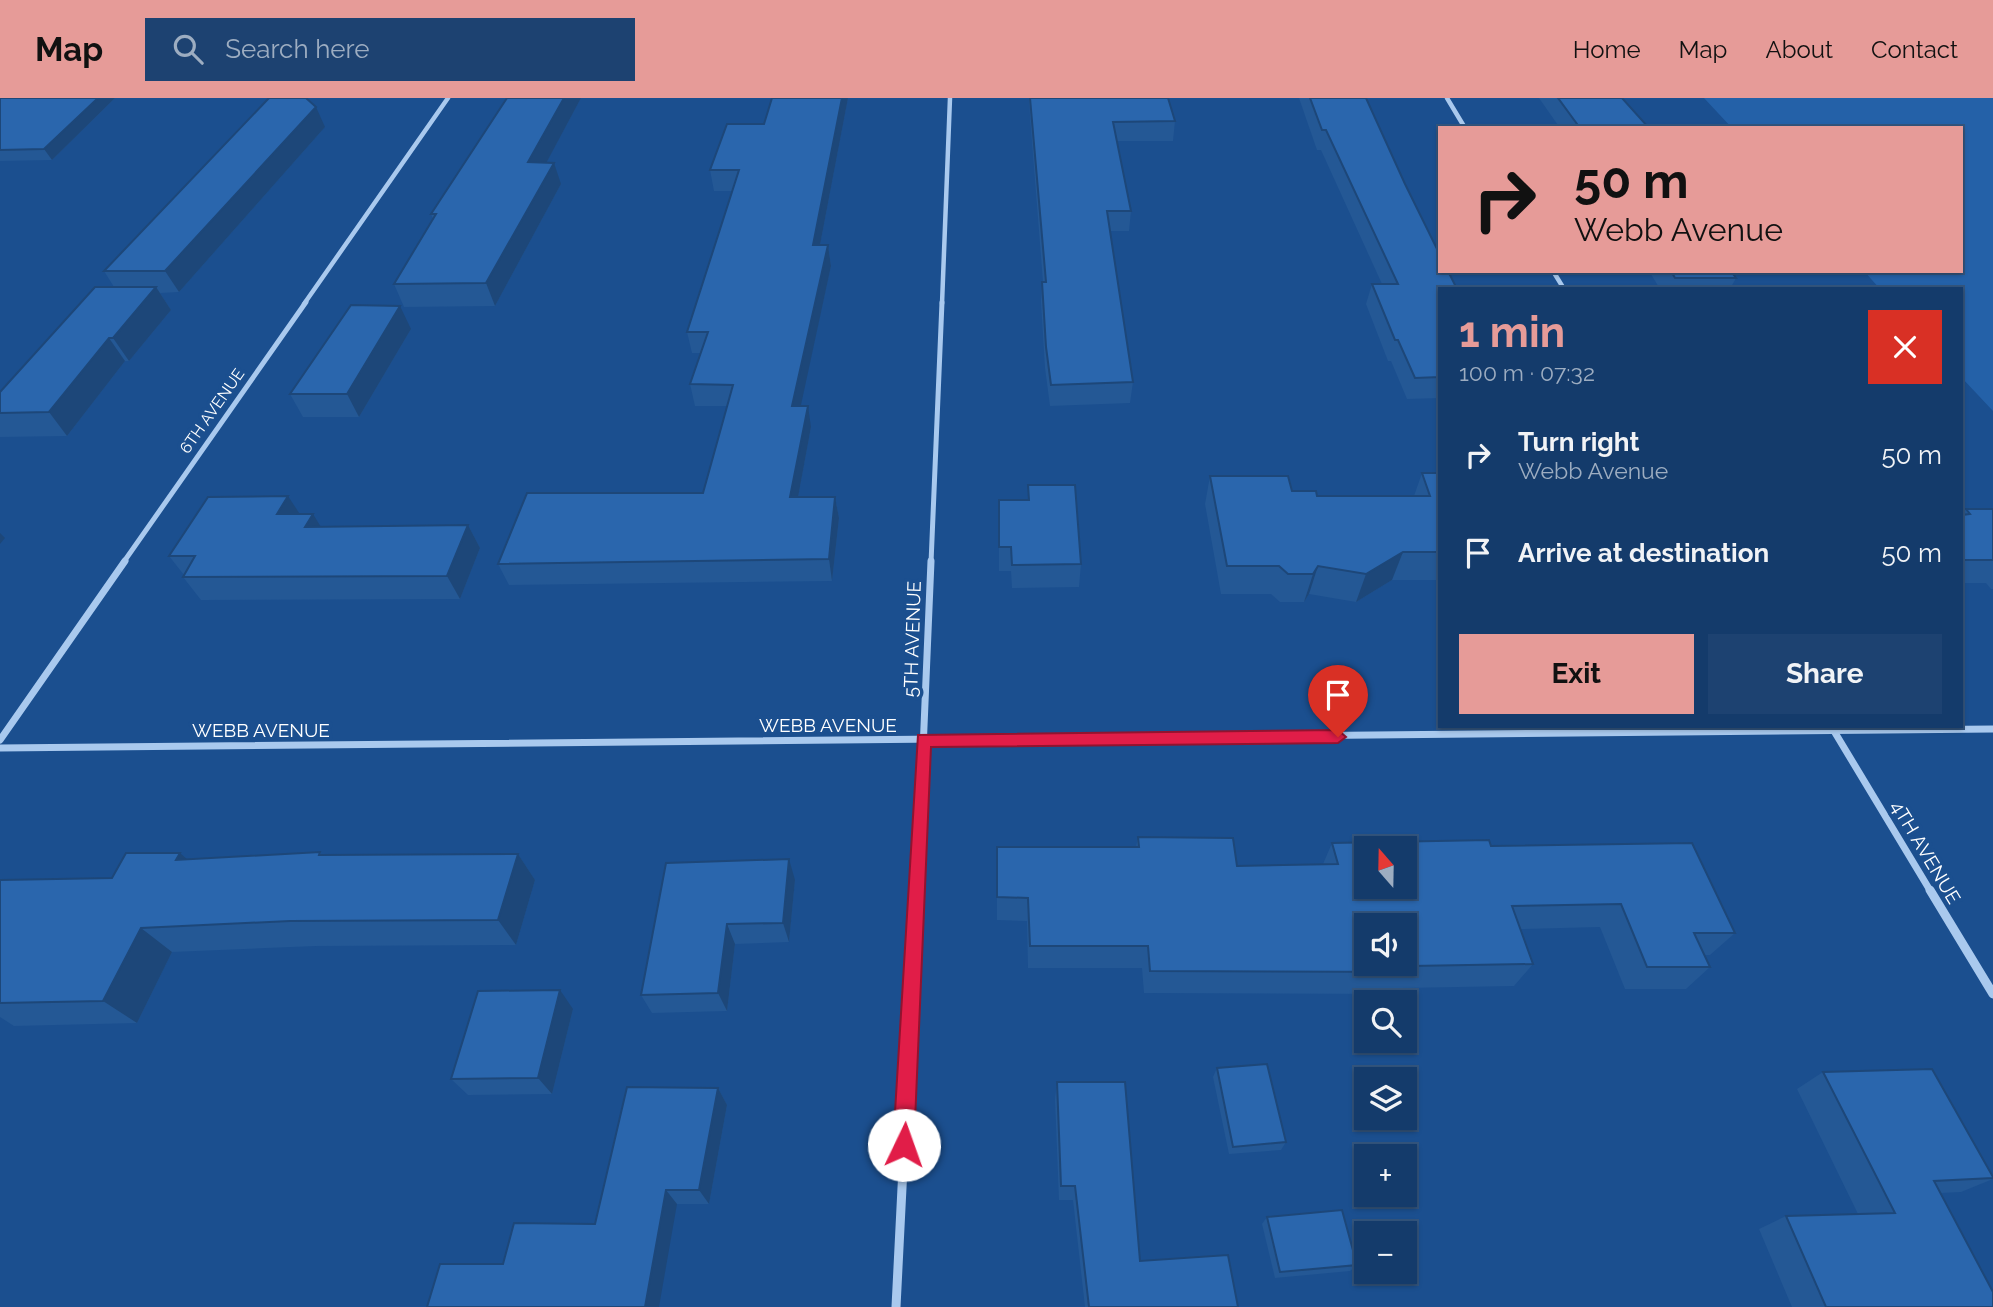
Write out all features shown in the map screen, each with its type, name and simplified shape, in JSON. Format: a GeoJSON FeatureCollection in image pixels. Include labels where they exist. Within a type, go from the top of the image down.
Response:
{"type":"FeatureCollection","features":[{"type":"Feature","properties":{"kind":"street","name":"6TH AVENUE"},"geometry":{"type":"LineString","coordinates":[[0,740],[448,98]]}},
{"type":"Feature","properties":{"kind":"street","name":"5TH AVENUE"},"geometry":{"type":"LineString","coordinates":[[896,1307],[950,98]]}},
{"type":"Feature","properties":{"kind":"street"},"geometry":{"type":"LineString","coordinates":[[1447,98],[1464,126]]}},
{"type":"Feature","properties":{"kind":"street","name":"4TH AVENUE"},"geometry":{"type":"LineString","coordinates":[[1833,729],[1993,994]]}},
{"type":"Feature","properties":{"kind":"street","name":"WEBB AVENUE"},"geometry":{"type":"LineString","coordinates":[[0,748],[1993,729]]}},
{"type":"Feature","properties":{"kind":"shaded area"},"geometry":{"type":"Polygon","coordinates":[[[1704,98],[1993,98],[1993,411],[1963,379],[1963,287],[1878,287],[1866,273],[1963,273],[1963,126],[1730,126],[1704,98]]]}},
{"type":"Feature","properties":{"kind":"building"},"geometry":{"type":"Polygon","coordinates":[[[0,98],[98,98],[44,149],[0,150],[0,98]]]}},
{"type":"Feature","properties":{"kind":"building"},"geometry":{"type":"Polygon","coordinates":[[[269,98],[306,98],[316,107],[165,271],[104,271],[269,98]]]}},
{"type":"Feature","properties":{"kind":"building"},"geometry":{"type":"Polygon","coordinates":[[[507,98],[564,98],[528,162],[554,163],[486,283],[394,284],[436,214],[431,214],[507,98]]]}},
{"type":"Feature","properties":{"kind":"building"},"geometry":{"type":"Polygon","coordinates":[[[772,98],[842,98],[813,245],[828,245],[792,406],[808,406],[790,497],[835,497],[829,559],[498,564],[527,493],[703,493],[733,385],[690,384],[708,332],[687,332],[739,170],[710,170],[727,124],[764,124],[772,98]]]}},
{"type":"Feature","properties":{"kind":"building"},"geometry":{"type":"Polygon","coordinates":[[[1030,98],[1168,98],[1175,121],[1113,122],[1131,211],[1107,211],[1133,382],[1051,385],[1042,282],[1046,282],[1030,98]]]}},
{"type":"Feature","properties":{"kind":"building"},"geometry":{"type":"Polygon","coordinates":[[[1310,98],[1366,98],[1438,251],[1438,273],[1449,273],[1456,287],[1438,287],[1438,377],[1415,378],[1398,340],[1395,340],[1372,284],[1398,284],[1326,130],[1322,130],[1310,98]]]}},
{"type":"Feature","properties":{"kind":"building"},"geometry":{"type":"Polygon","coordinates":[[[1558,98],[1622,98],[1647,126],[1579,126],[1558,98]]]}},
{"type":"Feature","properties":{"kind":"building"},"geometry":{"type":"Polygon","coordinates":[[[1672,273],[1732,273],[1736,278],[1675,278],[1672,273]]]}},
{"type":"Feature","properties":{"kind":"building"},"geometry":{"type":"Polygon","coordinates":[[[95,287],[156,287],[113,338],[109,338],[49,412],[0,413],[0,392],[95,287]]]}},
{"type":"Feature","properties":{"kind":"building"},"geometry":{"type":"Polygon","coordinates":[[[351,305],[400,306],[347,394],[290,394],[351,305]]]}},
{"type":"Feature","properties":{"kind":"building"},"geometry":{"type":"Polygon","coordinates":[[[1422,473],[1438,473],[1438,552],[1403,552],[1366,574],[1318,566],[1313,574],[1288,574],[1279,566],[1227,566],[1210,476],[1288,476],[1292,491],[1316,491],[1317,496],[1430,496],[1422,473]]]}},
{"type":"Feature","properties":{"kind":"building"},"geometry":{"type":"Polygon","coordinates":[[[1028,485],[1075,485],[1081,564],[1012,565],[1011,547],[999,547],[999,500],[1029,500],[1028,485]]]}},
{"type":"Feature","properties":{"kind":"building"},"geometry":{"type":"Polygon","coordinates":[[[288,496],[277,514],[313,514],[305,527],[468,525],[447,576],[183,577],[195,556],[169,556],[208,497],[288,496]]]}},
{"type":"Feature","properties":{"kind":"building"},"geometry":{"type":"Polygon","coordinates":[[[1966,509],[1993,509],[1993,560],[1963,560],[1963,515],[1970,514],[1966,509]]]}},
{"type":"Feature","properties":{"kind":"building"},"geometry":{"type":"Polygon","coordinates":[[[1138,837],[1233,838],[1237,866],[1338,864],[1332,843],[1354,843],[1354,900],[1418,900],[1418,841],[1489,840],[1491,846],[1692,843],[1735,933],[1694,933],[1710,967],[1647,967],[1621,904],[1512,906],[1533,964],[1417,966],[1417,913],[1354,913],[1354,972],[1150,971],[1148,946],[1030,946],[1028,898],[997,897],[997,847],[1139,847],[1138,837]]]}},
{"type":"Feature","properties":{"kind":"building"},"geometry":{"type":"Polygon","coordinates":[[[320,852],[319,855],[518,854],[498,920],[290,921],[141,928],[103,1001],[0,1003],[0,880],[112,878],[126,853],[180,853],[176,860],[320,852]]]}},
{"type":"Feature","properties":{"kind":"building"},"geometry":{"type":"Polygon","coordinates":[[[789,859],[783,923],[727,924],[718,993],[641,995],[666,863],[789,859]]]}},
{"type":"Feature","properties":{"kind":"building"},"geometry":{"type":"Polygon","coordinates":[[[560,990],[538,1078],[451,1079],[478,991],[560,990]]]}},
{"type":"Feature","properties":{"kind":"building"},"geometry":{"type":"Polygon","coordinates":[[[1267,1064],[1286,1142],[1233,1147],[1217,1068],[1267,1064]]]}},
{"type":"Feature","properties":{"kind":"building"},"geometry":{"type":"Polygon","coordinates":[[[1932,1069],[1993,1177],[1934,1181],[1993,1292],[1993,1307],[1826,1307],[1786,1216],[1895,1213],[1823,1072],[1932,1069]]]}},
{"type":"Feature","properties":{"kind":"building"},"geometry":{"type":"Polygon","coordinates":[[[1057,1082],[1125,1082],[1140,1261],[1228,1255],[1238,1307],[1089,1307],[1075,1186],[1061,1186],[1057,1082]]]}},
{"type":"Feature","properties":{"kind":"building"},"geometry":{"type":"Polygon","coordinates":[[[627,1087],[718,1088],[699,1190],[666,1190],[645,1307],[427,1307],[440,1264],[503,1264],[514,1223],[595,1224],[627,1087]]]}},
{"type":"Feature","properties":{"kind":"building"},"geometry":{"type":"Polygon","coordinates":[[[1342,1210],[1354,1254],[1354,1265],[1280,1272],[1267,1217],[1342,1210]]]}},
{"type":"Feature","properties":{"kind":"route"},"geometry":{"type":"LineString","coordinates":[[904,1145],[923,740],[1338,737]]}}]}
